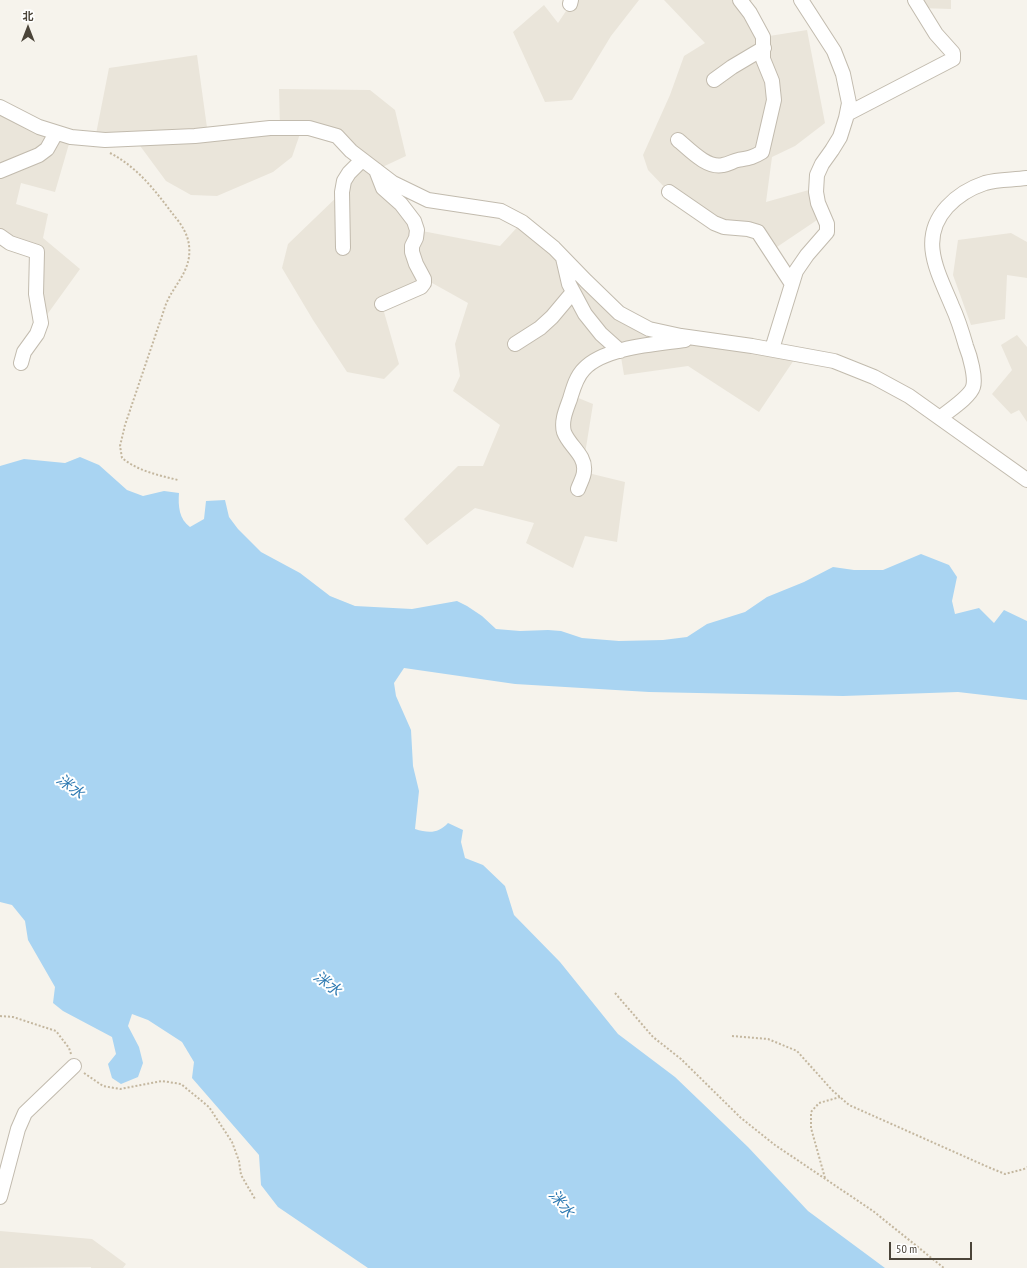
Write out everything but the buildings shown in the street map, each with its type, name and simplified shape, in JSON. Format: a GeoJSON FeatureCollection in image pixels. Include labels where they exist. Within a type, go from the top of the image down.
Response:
{"type":"FeatureCollection","features":[{"type":"Feature","properties":{"kind":"street"},"geometry":{"type":"LineString","coordinates":[[678,140],[696,156],[707,163],[722,166],[737,160],[751,158],[762,152],[774,100],[772,81],[763,59],[763,38],[750,13],[740,0]]}},
{"type":"Feature","properties":{"kind":"street"},"geometry":{"type":"LineString","coordinates":[[772,349],[796,271],[807,255],[827,232],[827,224],[818,203],[816,192],[817,175],[822,164],[840,137],[850,103],[843,74],[834,51],[801,0]]}},
{"type":"Feature","properties":{"kind":"street"},"geometry":{"type":"LineString","coordinates":[[847,114],[953,59],[953,53],[936,34],[915,0]]}},
{"type":"Feature","properties":{"kind":"street"},"geometry":{"type":"LineString","coordinates":[[714,80],[732,67],[764,48]]}},
{"type":"Feature","properties":{"kind":"street"},"geometry":{"type":"LineString","coordinates":[[0,107],[39,127],[56,133],[71,137],[105,140],[195,136],[270,128],[309,128],[337,136],[351,151],[393,183],[428,200],[501,211],[522,222],[554,248],[619,313],[649,329],[772,349],[834,361],[874,378],[909,396],[1027,480]]}},
{"type":"Feature","properties":{"kind":"street"},"geometry":{"type":"LineString","coordinates":[[0,171],[39,155],[47,149],[56,133]]}},
{"type":"Feature","properties":{"kind":"street"},"geometry":{"type":"LineString","coordinates":[[343,248],[342,192],[344,181],[349,173],[362,160]]}},
{"type":"Feature","properties":{"kind":"street"},"geometry":{"type":"LineString","coordinates":[[376,170],[383,188],[401,204],[414,221],[417,230],[416,238],[412,246],[412,252],[416,264],[424,279],[424,283],[421,287],[382,304]]}},
{"type":"Feature","properties":{"kind":"street"},"geometry":{"type":"LineString","coordinates":[[940,418],[969,394],[973,387],[974,377],[969,353],[958,318],[933,256],[932,243],[934,228],[942,213],[955,198],[972,188],[986,182],[1027,178]]}},
{"type":"Feature","properties":{"kind":"street"},"geometry":{"type":"LineString","coordinates":[[669,192],[714,223],[724,227],[748,229],[758,232],[792,284]]}},
{"type":"Feature","properties":{"kind":"street"},"geometry":{"type":"LineString","coordinates":[[0,236],[10,243],[37,252],[36,294],[41,323],[37,334],[24,352],[20,363]]}},
{"type":"Feature","properties":{"kind":"street"},"geometry":{"type":"LineString","coordinates":[[562,257],[569,284],[585,314],[601,334],[620,351]]}},
{"type":"Feature","properties":{"kind":"street"},"geometry":{"type":"LineString","coordinates":[[515,344],[540,328],[552,317],[573,292]]}},
{"type":"Feature","properties":{"kind":"street"},"geometry":{"type":"LineString","coordinates":[[578,489],[584,472],[584,460],[566,438],[563,428],[564,418],[577,377],[584,368],[604,355],[699,338]]}},
{"type":"Feature","properties":{"kind":"street"},"geometry":{"type":"LineString","coordinates":[[0,1197],[18,1128],[25,1113],[74,1066]]}},
{"type":"Feature","properties":{"kind":"path"},"geometry":{"type":"LineString","coordinates":[[107,151],[139,172],[184,230],[189,244],[185,272],[171,293],[166,304],[125,425],[120,446],[122,458],[131,465],[147,472],[178,480]]}},
{"type":"Feature","properties":{"kind":"path"},"geometry":{"type":"LineString","coordinates":[[614,993],[653,1037],[681,1059],[741,1118],[775,1145],[873,1211],[944,1268]]}},
{"type":"Feature","properties":{"kind":"path"},"geometry":{"type":"LineString","coordinates":[[0,1016],[13,1017],[56,1031],[69,1048],[74,1066],[103,1086],[120,1089],[162,1081],[181,1084],[209,1107],[232,1142],[240,1161],[241,1175],[254,1199]]}},
{"type":"Feature","properties":{"kind":"path"},"geometry":{"type":"LineString","coordinates":[[732,1036],[768,1039],[796,1051],[832,1090],[849,1105],[1006,1174],[1024,1170],[1027,1167]]}},
{"type":"Feature","properties":{"kind":"path"},"geometry":{"type":"LineString","coordinates":[[825,1179],[811,1128],[811,1112],[819,1103],[841,1097]]}},
{"type":"Feature","properties":{"kind":"shaded area"},"geometry":{"type":"Polygon","coordinates":[[[571,0],[639,0],[611,36],[572,100],[545,102],[513,32],[544,5],[558,23],[570,5],[571,0]]]}},
{"type":"Feature","properties":{"kind":"shaded area"},"geometry":{"type":"Polygon","coordinates":[[[664,0],[752,0],[745,6],[763,37],[807,30],[825,123],[795,146],[772,157],[766,202],[816,188],[823,216],[771,251],[758,232],[724,227],[669,192],[648,170],[643,155],[670,95],[684,56],[705,43],[664,0]]]}},
{"type":"Feature","properties":{"kind":"shaded area"},"geometry":{"type":"Polygon","coordinates":[[[915,0],[951,0],[951,9],[919,8],[915,0]]]}},
{"type":"Feature","properties":{"kind":"shaded area"},"geometry":{"type":"Polygon","coordinates":[[[197,55],[208,135],[280,128],[279,89],[370,90],[395,110],[406,156],[376,170],[417,230],[500,246],[522,222],[586,281],[649,329],[798,354],[759,412],[688,366],[624,375],[620,351],[604,355],[571,395],[593,404],[584,460],[584,472],[625,482],[617,542],[585,536],[573,568],[526,543],[534,523],[475,508],[427,545],[404,519],[458,466],[483,466],[500,425],[453,391],[460,376],[455,344],[468,303],[425,279],[382,305],[399,364],[384,379],[347,372],[313,320],[282,268],[288,244],[342,192],[362,160],[337,136],[302,128],[292,157],[273,172],[217,196],[191,195],[166,181],[135,139],[95,139],[109,68],[197,55]]]}},
{"type":"Feature","properties":{"kind":"shaded area"},"geometry":{"type":"Polygon","coordinates":[[[0,107],[71,137],[55,192],[21,183],[16,204],[48,214],[43,238],[80,269],[41,323],[37,252],[0,236],[0,107]]]}},
{"type":"Feature","properties":{"kind":"shaded area"},"geometry":{"type":"Polygon","coordinates":[[[1011,233],[1027,242],[1027,278],[1007,275],[1005,319],[971,325],[953,275],[958,240],[1011,233]]]}},
{"type":"Feature","properties":{"kind":"shaded area"},"geometry":{"type":"Polygon","coordinates":[[[1017,335],[1027,347],[1027,422],[1019,410],[1011,414],[992,394],[1012,370],[1001,345],[1017,335]]]}},
{"type":"Feature","properties":{"kind":"shaded area"},"geometry":{"type":"Polygon","coordinates":[[[0,1231],[92,1239],[126,1264],[123,1268],[0,1268],[0,1231]]]}},
{"type":"Feature","properties":{"kind":"water","name":"洣水"},"geometry":{"type":"Polygon","coordinates":[[[80,457],[99,465],[127,490],[143,496],[164,491],[179,493],[181,516],[190,527],[204,519],[206,501],[225,500],[229,517],[238,529],[261,552],[300,573],[330,596],[355,606],[412,609],[457,601],[482,616],[496,629],[520,631],[561,631],[582,638],[619,641],[663,640],[687,637],[707,624],[745,612],[767,597],[804,582],[833,567],[854,570],[883,570],[921,554],[949,565],[957,577],[952,601],[955,614],[979,608],[994,623],[1004,610],[1027,621],[1027,700],[958,692],[843,696],[649,692],[515,684],[404,668],[394,683],[396,696],[411,730],[413,766],[419,791],[415,829],[433,832],[444,827],[448,823],[463,830],[461,842],[465,858],[483,865],[505,886],[514,915],[560,962],[618,1034],[675,1077],[748,1147],[808,1211],[885,1268],[368,1268],[278,1207],[261,1185],[259,1155],[192,1078],[194,1062],[182,1042],[148,1020],[132,1014],[128,1026],[139,1047],[143,1063],[138,1077],[121,1084],[112,1078],[108,1064],[116,1054],[112,1037],[63,1011],[53,1003],[55,987],[28,940],[25,921],[12,905],[0,902],[0,466],[24,459],[65,463],[80,457]]]}}]}
